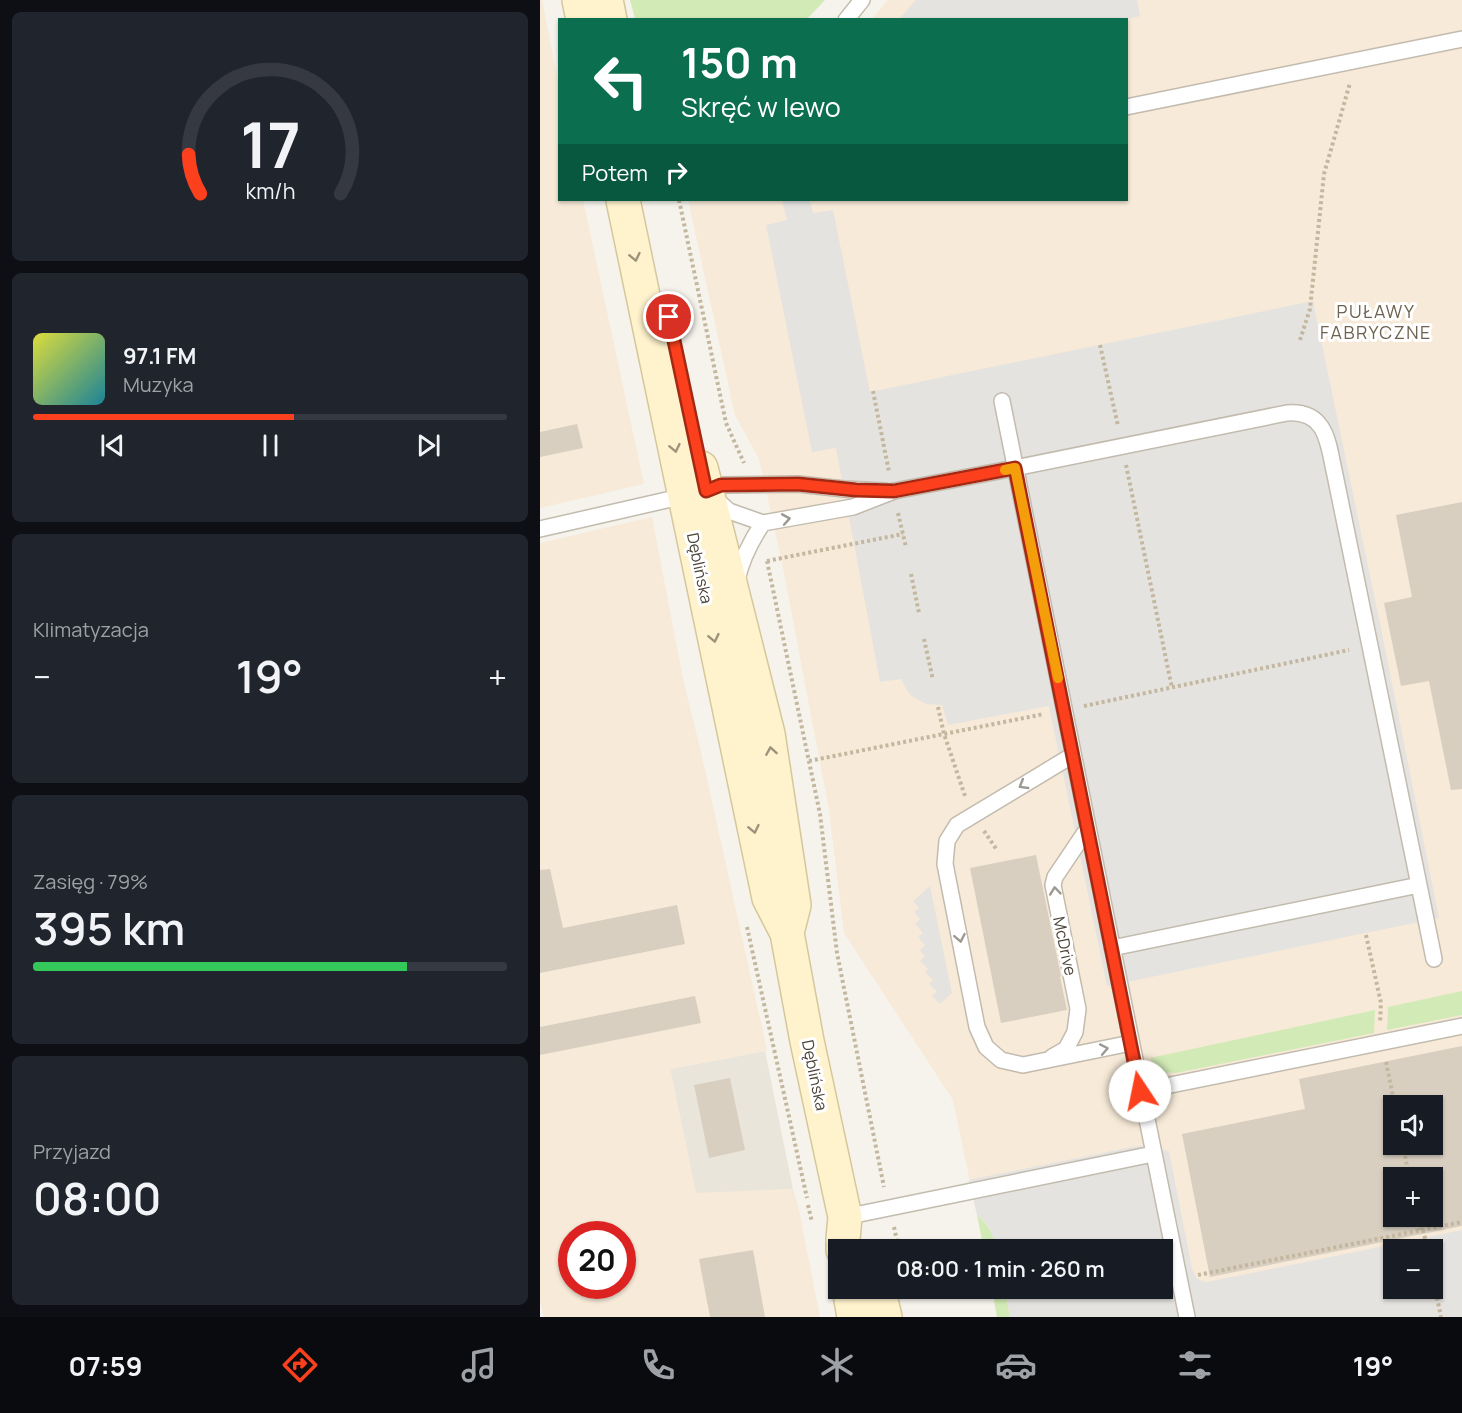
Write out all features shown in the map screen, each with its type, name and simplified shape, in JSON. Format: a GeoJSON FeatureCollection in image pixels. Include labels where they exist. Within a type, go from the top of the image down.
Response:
{"type":"FeatureCollection","features":[{"type":"Feature","properties":{"kind":"main road"},"geometry":{"type":"LineString","coordinates":[[579,0],[583,18]]}},
{"type":"Feature","properties":{"kind":"main road"},"geometry":{"type":"LineString","coordinates":[[606,0],[610,18]]}},
{"type":"Feature","properties":{"kind":"main road","name":"Dęblińska"},"geometry":{"type":"LineString","coordinates":[[622,201],[696,493],[733,593],[768,734],[794,905],[787,933]]}},
{"type":"Feature","properties":{"kind":"main road","name":"Dęblińska"},"geometry":{"type":"LineString","coordinates":[[643,201],[652,237],[769,898],[787,933],[812,1065],[845,1217],[843,1239]]}},
{"type":"Feature","properties":{"kind":"main road","name":"Dęblińska"},"geometry":{"type":"LineString","coordinates":[[845,1217],[860,1239]]}},
{"type":"Feature","properties":{"kind":"main road"},"geometry":{"type":"LineString","coordinates":[[851,1299],[854,1317]]}},
{"type":"Feature","properties":{"kind":"main road"},"geometry":{"type":"LineString","coordinates":[[881,1299],[885,1317]]}},
{"type":"Feature","properties":{"kind":"lane"},"geometry":{"type":"LineString","coordinates":[[848,18],[862,0]]}},
{"type":"Feature","properties":{"kind":"lane"},"geometry":{"type":"LineString","coordinates":[[1128,106],[1462,39]]}},
{"type":"Feature","properties":{"kind":"lane"},"geometry":{"type":"LineString","coordinates":[[1002,400],[1187,1317]]}},
{"type":"Feature","properties":{"kind":"lane"},"geometry":{"type":"LineString","coordinates":[[696,493],[729,511],[763,523],[853,507],[894,491],[1287,413],[1307,414],[1325,431],[1434,958]]}},
{"type":"Feature","properties":{"kind":"lane"},"geometry":{"type":"LineString","coordinates":[[540,529],[696,493],[721,485],[798,484],[894,491]]}},
{"type":"Feature","properties":{"kind":"lane"},"geometry":{"type":"LineString","coordinates":[[733,593],[742,560],[763,523]]}},
{"type":"Feature","properties":{"kind":"lane"},"geometry":{"type":"LineString","coordinates":[[1073,755],[957,825],[947,841],[945,864],[977,1028],[986,1047],[1000,1060],[1023,1065],[1131,1043]]}},
{"type":"Feature","properties":{"kind":"lane","name":"McDrive"},"geometry":{"type":"LineString","coordinates":[[1047,1060],[1066,1049],[1076,1032],[1078,1009],[1053,885],[1055,877],[1088,828]]}},
{"type":"Feature","properties":{"kind":"lane"},"geometry":{"type":"LineString","coordinates":[[1112,948],[1419,885]]}},
{"type":"Feature","properties":{"kind":"lane"},"geometry":{"type":"LineString","coordinates":[[1140,1091],[1462,1026]]}},
{"type":"Feature","properties":{"kind":"lane"},"geometry":{"type":"LineString","coordinates":[[845,1217],[1153,1154]]}},
{"type":"Feature","properties":{"kind":"path"},"geometry":{"type":"LineString","coordinates":[[1300,340],[1310,309],[1324,174],[1351,79],[1379,56]]}},
{"type":"Feature","properties":{"kind":"path"},"geometry":{"type":"LineString","coordinates":[[679,201],[726,423],[743,462],[750,465]]}},
{"type":"Feature","properties":{"kind":"path"},"geometry":{"type":"LineString","coordinates":[[1100,345],[1172,688]]}},
{"type":"Feature","properties":{"kind":"path"},"geometry":{"type":"LineString","coordinates":[[873,391],[890,476]]}},
{"type":"Feature","properties":{"kind":"path"},"geometry":{"type":"LineString","coordinates":[[897,507],[906,547]]}},
{"type":"Feature","properties":{"kind":"path"},"geometry":{"type":"LineString","coordinates":[[767,561],[903,534]]}},
{"type":"Feature","properties":{"kind":"path"},"geometry":{"type":"LineString","coordinates":[[768,551],[767,561],[820,814],[837,954],[896,1239]]}},
{"type":"Feature","properties":{"kind":"path"},"geometry":{"type":"LineString","coordinates":[[912,574],[919,612]]}},
{"type":"Feature","properties":{"kind":"path"},"geometry":{"type":"LineString","coordinates":[[924,639],[933,680]]}},
{"type":"Feature","properties":{"kind":"path"},"geometry":{"type":"LineString","coordinates":[[809,761],[1064,711],[1370,646]]}},
{"type":"Feature","properties":{"kind":"path"},"geometry":{"type":"LineString","coordinates":[[938,707],[944,734],[966,799],[997,850]]}},
{"type":"Feature","properties":{"kind":"path"},"geometry":{"type":"LineString","coordinates":[[1179,1279],[1462,1222]]}},
{"type":"Feature","properties":{"kind":"path"},"geometry":{"type":"LineString","coordinates":[[1421,1227],[1425,1239]]}},
{"type":"Feature","properties":{"kind":"path"},"geometry":{"type":"LineString","coordinates":[[1437,1299],[1441,1317]]}},
{"type":"Feature","properties":{"kind":"shaded area"},"geometry":{"type":"Polygon","coordinates":[[[540,0],[542,0],[558,81],[558,201],[583,201],[644,484],[540,508],[540,0]]]}},
{"type":"Feature","properties":{"kind":"shaded area"},"geometry":{"type":"Polygon","coordinates":[[[888,0],[1462,0],[1462,1317],[997,1317],[994,1299],[1173,1299],[1173,1239],[982,1239],[953,1100],[844,933],[829,810],[782,563],[759,459],[735,415],[688,201],[1128,201],[1128,18],[873,18],[888,0]]]}},
{"type":"Feature","properties":{"kind":"shaded area"},"geometry":{"type":"Polygon","coordinates":[[[916,0],[1137,0],[1140,16],[1128,19],[900,18],[916,0]]]}},
{"type":"Feature","properties":{"kind":"shaded area"},"geometry":{"type":"Polygon","coordinates":[[[782,201],[810,201],[813,213],[833,210],[870,392],[1313,301],[1439,918],[1107,986],[1049,706],[948,725],[942,705],[926,704],[910,695],[901,679],[880,682],[836,448],[812,452],[766,225],[787,220],[782,201]]]}},
{"type":"Feature","properties":{"kind":"shaded area"},"geometry":{"type":"Polygon","coordinates":[[[652,517],[683,679],[767,1050],[670,1069],[696,1193],[793,1189],[820,1317],[544,1317],[540,1302],[540,543],[652,517]]]}},
{"type":"Feature","properties":{"kind":"shaded area"},"geometry":{"type":"Polygon","coordinates":[[[930,886],[952,993],[940,1004],[932,996],[937,992],[929,984],[933,980],[925,972],[928,969],[920,961],[925,956],[920,950],[925,945],[918,937],[923,933],[915,924],[920,919],[914,912],[919,908],[913,901],[930,886]]]}},
{"type":"Feature","properties":{"kind":"shaded area"},"geometry":{"type":"Polygon","coordinates":[[[765,1051],[793,1189],[696,1194],[670,1069],[765,1051]]]}},
{"type":"Feature","properties":{"kind":"shaded area"},"geometry":{"type":"Polygon","coordinates":[[[1137,1146],[1169,1151],[1192,1269],[1200,1280],[1207,1282],[1383,1246],[1383,1299],[1443,1299],[1443,1239],[1418,1239],[1462,1230],[1462,1317],[1010,1317],[1007,1299],[1173,1299],[1173,1239],[994,1239],[985,1222],[977,1215],[969,1180],[1137,1146]]]}},
{"type":"Feature","properties":{"kind":"green space"},"geometry":{"type":"Polygon","coordinates":[[[630,0],[825,0],[808,18],[635,18],[630,0]]]}},
{"type":"Feature","properties":{"kind":"green space"},"geometry":{"type":"Polygon","coordinates":[[[1462,991],[1462,1015],[1387,1030],[1388,1007],[1462,991]]]}},
{"type":"Feature","properties":{"kind":"green space"},"geometry":{"type":"Polygon","coordinates":[[[1375,1010],[1374,1033],[1176,1073],[1160,1070],[1150,1058],[1375,1010]]]}},
{"type":"Feature","properties":{"kind":"green space"},"geometry":{"type":"Polygon","coordinates":[[[977,1215],[990,1230],[994,1239],[982,1239],[977,1215]]]}},
{"type":"Feature","properties":{"kind":"green space"},"geometry":{"type":"Polygon","coordinates":[[[994,1299],[1007,1299],[1010,1317],[997,1317],[994,1299]]]}},
{"type":"Feature","properties":{"kind":"building"},"geometry":{"type":"Polygon","coordinates":[[[577,424],[583,448],[540,457],[540,432],[577,424]]]}},
{"type":"Feature","properties":{"kind":"building"},"geometry":{"type":"Polygon","coordinates":[[[1462,502],[1462,789],[1451,790],[1429,681],[1401,686],[1384,603],[1412,597],[1396,515],[1462,502]]]}},
{"type":"Feature","properties":{"kind":"building"},"geometry":{"type":"Polygon","coordinates":[[[1036,855],[1067,1010],[1001,1023],[970,868],[1036,855]]]}},
{"type":"Feature","properties":{"kind":"building"},"geometry":{"type":"Polygon","coordinates":[[[550,869],[563,928],[677,905],[685,944],[540,973],[540,870],[550,869]]]}},
{"type":"Feature","properties":{"kind":"building"},"geometry":{"type":"Polygon","coordinates":[[[695,996],[701,1023],[540,1055],[540,1027],[695,996]]]}},
{"type":"Feature","properties":{"kind":"building"},"geometry":{"type":"Polygon","coordinates":[[[1462,1046],[1462,1226],[1398,1239],[1383,1239],[1383,1242],[1210,1277],[1182,1134],[1305,1109],[1299,1079],[1462,1046]]]}},
{"type":"Feature","properties":{"kind":"building"},"geometry":{"type":"Polygon","coordinates":[[[730,1078],[745,1150],[709,1158],[694,1085],[730,1078]]]}},
{"type":"Feature","properties":{"kind":"building"},"geometry":{"type":"Polygon","coordinates":[[[753,1250],[765,1317],[710,1317],[699,1259],[753,1250]]]}},
{"type":"Feature","properties":{"kind":"slow traffic"},"geometry":{"type":"LineString","coordinates":[[1005,470],[1015,468],[1058,678]]}},
{"type":"Feature","properties":{"kind":"district","name":"PUŁAWY FABRYCZNE"},"geometry":{"type":"Point","coordinates":[1376,321]}},
{"type":"Feature","properties":{"kind":"route"},"geometry":{"type":"LineString","coordinates":[[669,317],[706,491],[721,485],[798,484],[894,491],[1015,468],[1140,1091]]}}]}
